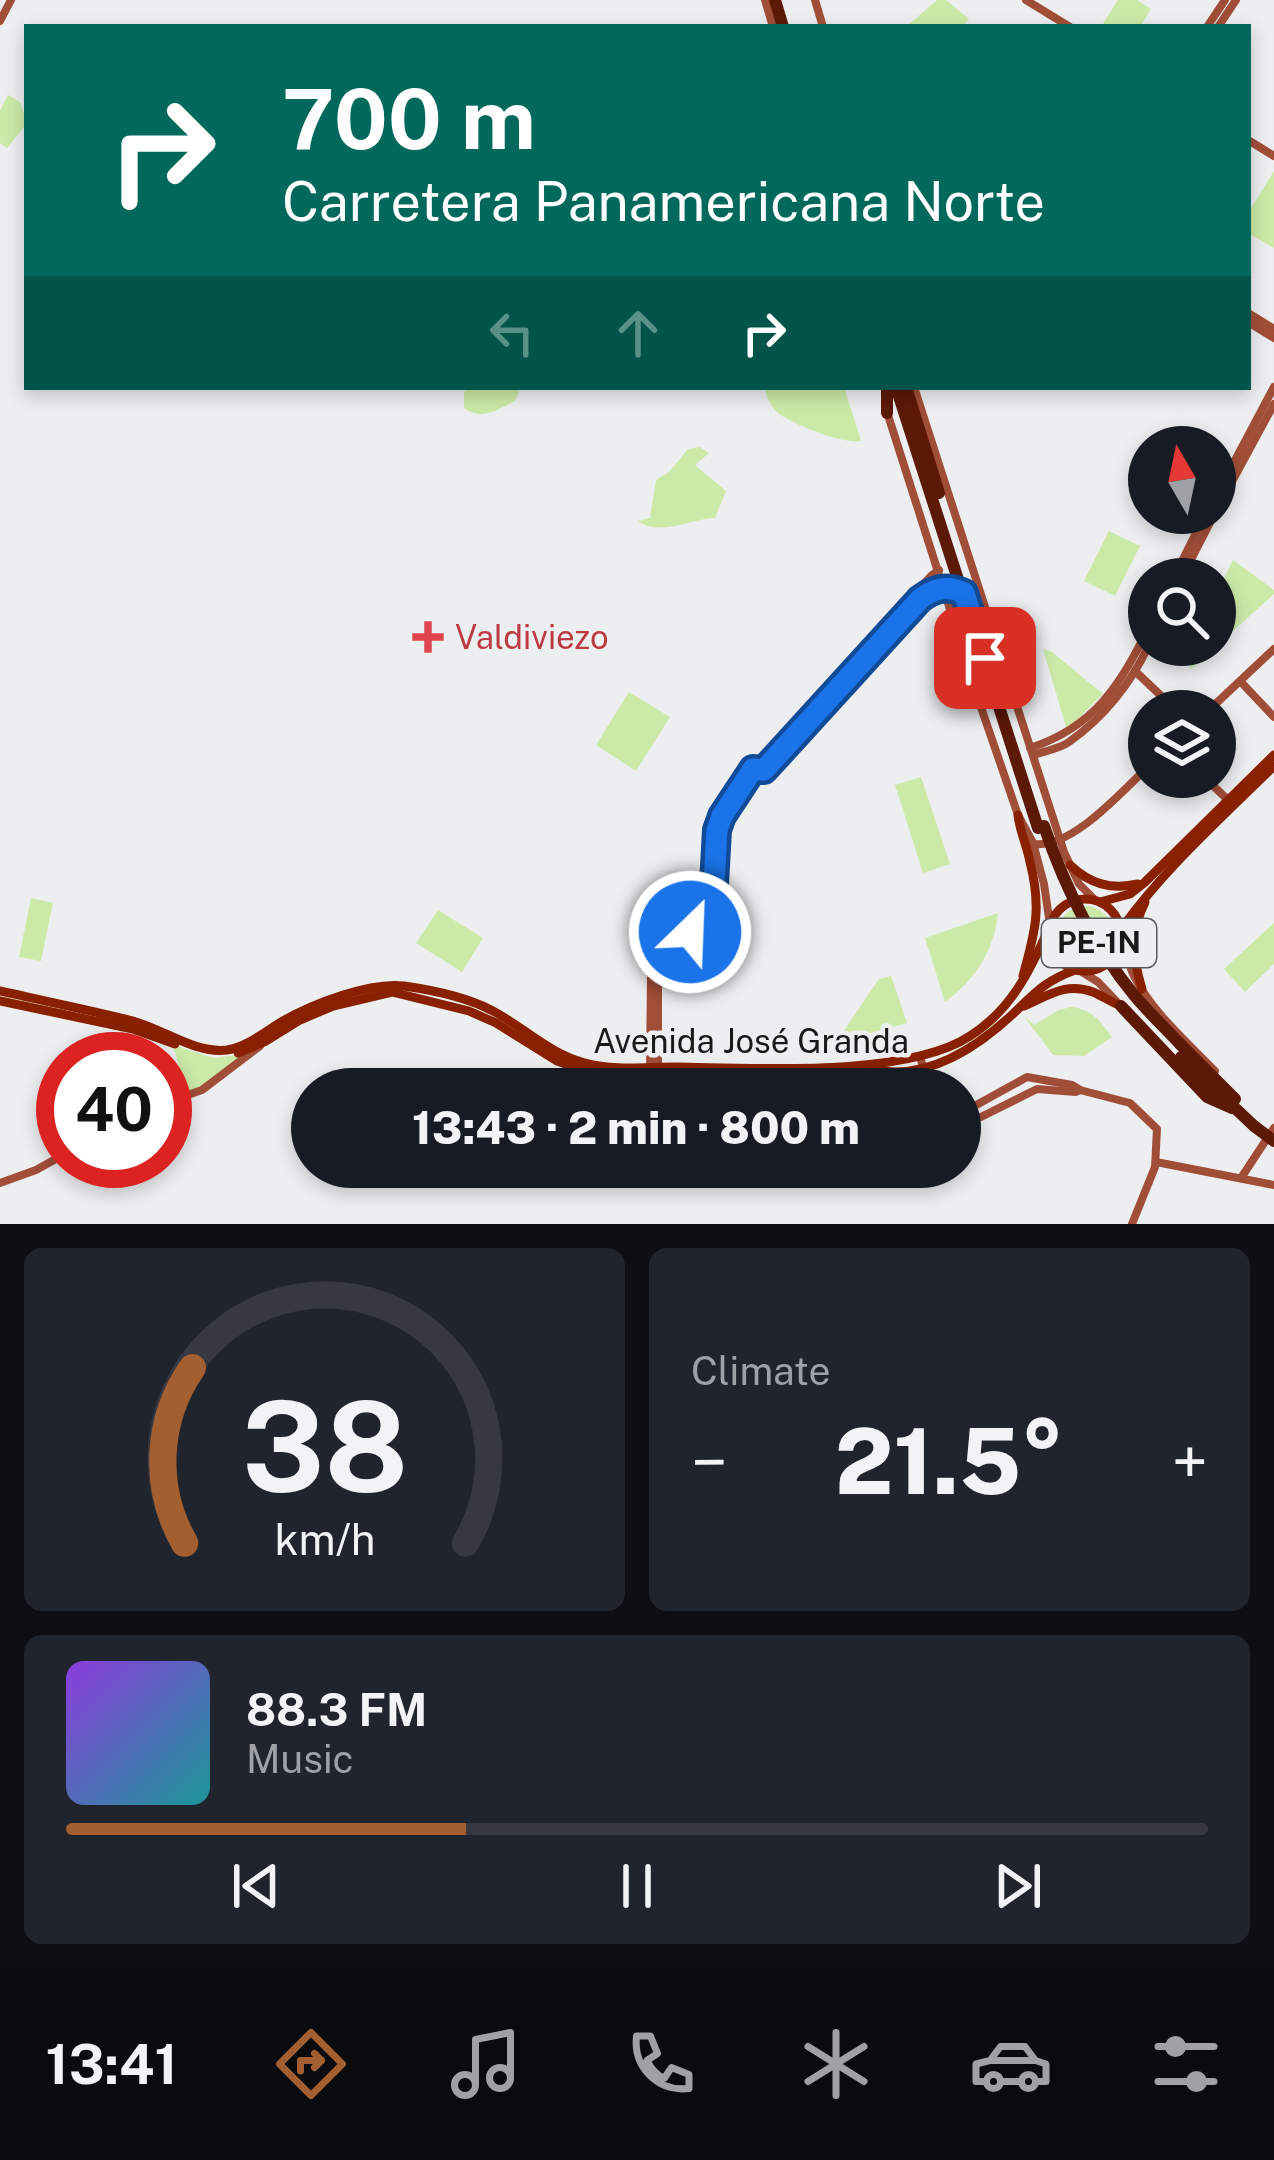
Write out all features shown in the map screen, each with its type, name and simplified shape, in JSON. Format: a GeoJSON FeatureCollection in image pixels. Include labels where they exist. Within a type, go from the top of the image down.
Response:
{"type":"FeatureCollection","features":[{"type":"Feature","properties":{"kind":"highway"},"geometry":{"type":"LineString","coordinates":[[886,390],[887,412]]}},
{"type":"Feature","properties":{"kind":"highway","name":"PE-1N"},"geometry":{"type":"LineString","coordinates":[[887,390],[953,560],[1041,827],[1066,882],[1134,996],[1232,1108],[1274,1130]]}},
{"type":"Feature","properties":{"kind":"highway","name":"PE-1N"},"geometry":{"type":"LineString","coordinates":[[911,390],[1041,827]]}},
{"type":"Feature","properties":{"kind":"highway"},"geometry":{"type":"LineString","coordinates":[[922,411],[924,445]]}},
{"type":"Feature","properties":{"kind":"highway"},"geometry":{"type":"LineString","coordinates":[[932,469],[951,502]]}},
{"type":"Feature","properties":{"kind":"highway"},"geometry":{"type":"LineString","coordinates":[[939,570],[953,560]]}},
{"type":"Feature","properties":{"kind":"highway"},"geometry":{"type":"LineString","coordinates":[[944,588],[964,593]]}},
{"type":"Feature","properties":{"kind":"highway"},"geometry":{"type":"LineString","coordinates":[[970,614],[974,687]]}},
{"type":"Feature","properties":{"kind":"highway"},"geometry":{"type":"LineString","coordinates":[[1121,1011],[1207,1096],[1232,1108]]}},
{"type":"Feature","properties":{"kind":"highway","name":"PE-1N"},"geometry":{"type":"LineString","coordinates":[[1176,1046],[1274,1141]]}},
{"type":"Feature","properties":{"kind":"highway"},"geometry":{"type":"LineString","coordinates":[[1228,1084],[1254,1119]]}},
{"type":"Feature","properties":{"kind":"main road"},"geometry":{"type":"LineString","coordinates":[[1147,887],[1062,906],[1049,927],[1056,956],[1077,970],[1091,970],[1112,958],[1147,887],[1274,755]]}},
{"type":"Feature","properties":{"kind":"main road"},"geometry":{"type":"LineString","coordinates":[[1157,876],[1274,766]]}},
{"type":"Feature","properties":{"kind":"main road"},"geometry":{"type":"LineString","coordinates":[[1018,815],[1037,908],[1021,992]]}},
{"type":"Feature","properties":{"kind":"main road"},"geometry":{"type":"LineString","coordinates":[[1070,866],[1084,878],[1112,887],[1147,887]]}},
{"type":"Feature","properties":{"kind":"main road"},"geometry":{"type":"LineString","coordinates":[[1142,989],[1132,952],[1147,887]]}},
{"type":"Feature","properties":{"kind":"main road"},"geometry":{"type":"LineString","coordinates":[[1098,901],[1117,918],[1121,933]]}},
{"type":"Feature","properties":{"kind":"main road","name":"Avenida José Granda"},"geometry":{"type":"LineString","coordinates":[[898,1068],[970,1048],[1019,1008],[1021,992],[1049,927]]}},
{"type":"Feature","properties":{"kind":"main road","name":"Avenida José Granda"},"geometry":{"type":"LineString","coordinates":[[766,1068],[921,1063],[973,1035],[1021,992],[1077,970]]}},
{"type":"Feature","properties":{"kind":"main road","name":"Avenida José Granda"},"geometry":{"type":"LineString","coordinates":[[0,991],[136,1022],[220,1051],[238,1048],[297,1013],[334,999],[406,986],[487,1008],[567,1058],[615,1068]]}},
{"type":"Feature","properties":{"kind":"main road"},"geometry":{"type":"LineString","coordinates":[[1019,1008],[1069,988],[1094,993],[1121,1011]]}},
{"type":"Feature","properties":{"kind":"main road","name":"Avenida José Granda"},"geometry":{"type":"LineString","coordinates":[[0,1001],[133,1030],[220,1056],[266,1042],[333,1006],[392,992],[469,1011],[578,1068]]}},
{"type":"Feature","properties":{"kind":"street"},"geometry":{"type":"LineString","coordinates":[[0,22],[11,0]]}},
{"type":"Feature","properties":{"kind":"street"},"geometry":{"type":"LineString","coordinates":[[1026,0],[1065,24]]}},
{"type":"Feature","properties":{"kind":"street"},"geometry":{"type":"LineString","coordinates":[[1236,458],[1274,387]]}},
{"type":"Feature","properties":{"kind":"street"},"geometry":{"type":"LineString","coordinates":[[912,390],[1059,837],[1078,884],[1098,901]]}},
{"type":"Feature","properties":{"kind":"street"},"geometry":{"type":"LineString","coordinates":[[1236,471],[1274,404]]}},
{"type":"Feature","properties":{"kind":"street"},"geometry":{"type":"LineString","coordinates":[[887,412],[974,687],[1018,815],[1033,844],[1049,927]]}},
{"type":"Feature","properties":{"kind":"street"},"geometry":{"type":"LineString","coordinates":[[654,1068],[655,972],[670,962],[714,884],[717,830],[727,806],[753,769],[939,570]]}},
{"type":"Feature","properties":{"kind":"street"},"geometry":{"type":"LineString","coordinates":[[753,769],[764,770],[920,599],[944,588]]}},
{"type":"Feature","properties":{"kind":"street"},"geometry":{"type":"LineString","coordinates":[[1230,690],[1274,649]]}},
{"type":"Feature","properties":{"kind":"street"},"geometry":{"type":"LineString","coordinates":[[1032,751],[1066,745],[1114,701],[1135,666]]}},
{"type":"Feature","properties":{"kind":"street"},"geometry":{"type":"LineString","coordinates":[[1133,669],[1155,690]]}},
{"type":"Feature","properties":{"kind":"street"},"geometry":{"type":"LineString","coordinates":[[1240,681],[1274,716]]}},
{"type":"Feature","properties":{"kind":"street"},"geometry":{"type":"LineString","coordinates":[[1033,844],[1048,844],[1075,832],[1128,785]]}},
{"type":"Feature","properties":{"kind":"street"},"geometry":{"type":"LineString","coordinates":[[1121,933],[1142,989],[1228,1084]]}},
{"type":"Feature","properties":{"kind":"street"},"geometry":{"type":"LineString","coordinates":[[1077,970],[1108,990],[1121,1011]]}},
{"type":"Feature","properties":{"kind":"street"},"geometry":{"type":"LineString","coordinates":[[1121,1011],[1130,992],[1142,989]]}},
{"type":"Feature","properties":{"kind":"street"},"geometry":{"type":"LineString","coordinates":[[192,1094],[266,1042]]}},
{"type":"Feature","properties":{"kind":"street"},"geometry":{"type":"LineString","coordinates":[[921,1063],[923,1068]]}},
{"type":"Feature","properties":{"kind":"street"},"geometry":{"type":"LineString","coordinates":[[981,1103],[1027,1077],[1080,1090]]}},
{"type":"Feature","properties":{"kind":"street"},"geometry":{"type":"LineString","coordinates":[[981,1117],[1037,1088],[1080,1090],[1130,1103],[1157,1127],[1156,1162],[1132,1224]]}},
{"type":"Feature","properties":{"kind":"street"},"geometry":{"type":"LineString","coordinates":[[1241,1178],[1274,1130]]}},
{"type":"Feature","properties":{"kind":"street"},"geometry":{"type":"LineString","coordinates":[[1156,1162],[1274,1184]]}},
{"type":"Feature","properties":{"kind":"street"},"geometry":{"type":"LineString","coordinates":[[0,1179],[36,1170]]}},
{"type":"Feature","properties":{"kind":"green space"},"geometry":{"type":"Polygon","coordinates":[[[937,0],[946,0],[969,19],[965,24],[909,24],[937,0]]]}},
{"type":"Feature","properties":{"kind":"green space"},"geometry":{"type":"Polygon","coordinates":[[[1118,0],[1137,0],[1151,9],[1142,24],[1103,24],[1118,0]]]}},
{"type":"Feature","properties":{"kind":"green space"},"geometry":{"type":"Polygon","coordinates":[[[8,95],[20,102],[24,114],[24,127],[7,148],[0,143],[0,111],[8,95]]]}},
{"type":"Feature","properties":{"kind":"green space"},"geometry":{"type":"Polygon","coordinates":[[[1274,171],[1274,248],[1251,235],[1251,208],[1274,171]]]}},
{"type":"Feature","properties":{"kind":"green space"},"geometry":{"type":"Polygon","coordinates":[[[520,390],[515,401],[483,414],[464,408],[464,392],[520,390]]]}},
{"type":"Feature","properties":{"kind":"green space"},"geometry":{"type":"Polygon","coordinates":[[[765,390],[845,390],[861,441],[806,428],[778,413],[765,390]]]}},
{"type":"Feature","properties":{"kind":"green space"},"geometry":{"type":"Polygon","coordinates":[[[700,447],[709,453],[695,465],[726,491],[715,518],[665,527],[638,521],[650,518],[656,480],[688,449],[700,447]]]}},
{"type":"Feature","properties":{"kind":"green space"},"geometry":{"type":"Polygon","coordinates":[[[1109,531],[1140,546],[1134,558],[1128,558],[1128,570],[1115,596],[1084,581],[1109,531]]]}},
{"type":"Feature","properties":{"kind":"green space"},"geometry":{"type":"Polygon","coordinates":[[[1236,562],[1274,594],[1236,628],[1236,562]]]}},
{"type":"Feature","properties":{"kind":"green space"},"geometry":{"type":"Polygon","coordinates":[[[1043,649],[1103,694],[1067,730],[1043,649]]]}},
{"type":"Feature","properties":{"kind":"green space"},"geometry":{"type":"Polygon","coordinates":[[[629,692],[670,717],[636,771],[596,745],[629,692]]]}},
{"type":"Feature","properties":{"kind":"green space"},"geometry":{"type":"Polygon","coordinates":[[[921,777],[950,864],[923,873],[895,785],[921,777]]]}},
{"type":"Feature","properties":{"kind":"green space"},"geometry":{"type":"Polygon","coordinates":[[[31,898],[53,903],[41,961],[19,957],[31,898]]]}},
{"type":"Feature","properties":{"kind":"green space"},"geometry":{"type":"Polygon","coordinates":[[[1085,906],[1105,914],[1113,934],[1105,954],[1085,962],[1065,954],[1057,934],[1065,914],[1085,906]]]}},
{"type":"Feature","properties":{"kind":"green space"},"geometry":{"type":"Polygon","coordinates":[[[438,910],[483,938],[462,972],[416,943],[438,910]]]}},
{"type":"Feature","properties":{"kind":"green space"},"geometry":{"type":"Polygon","coordinates":[[[998,913],[981,963],[945,1002],[925,938],[998,913]]]}},
{"type":"Feature","properties":{"kind":"green space"},"geometry":{"type":"Polygon","coordinates":[[[1274,923],[1274,964],[1245,992],[1224,969],[1274,923]]]}},
{"type":"Feature","properties":{"kind":"green space"},"geometry":{"type":"Polygon","coordinates":[[[891,976],[907,1023],[838,1039],[879,979],[891,976]]]}},
{"type":"Feature","properties":{"kind":"green space"},"geometry":{"type":"Polygon","coordinates":[[[1071,1007],[1090,1013],[1112,1037],[1084,1056],[1053,1055],[1023,1015],[1034,1025],[1071,1007]]]}},
{"type":"Feature","properties":{"kind":"green space"},"geometry":{"type":"Polygon","coordinates":[[[192,1051],[214,1058],[244,1054],[192,1092],[192,1051]]]}},
{"type":"Feature","properties":{"kind":"place","name":"Valdiviezo"},"geometry":{"type":"Point","coordinates":[428,637]}},
{"type":"Feature","properties":{"kind":"route"},"geometry":{"type":"LineString","coordinates":[[690,932],[714,884],[717,830],[735,794],[753,769],[764,770],[920,599],[944,588],[964,593],[985,658]]}}]}
